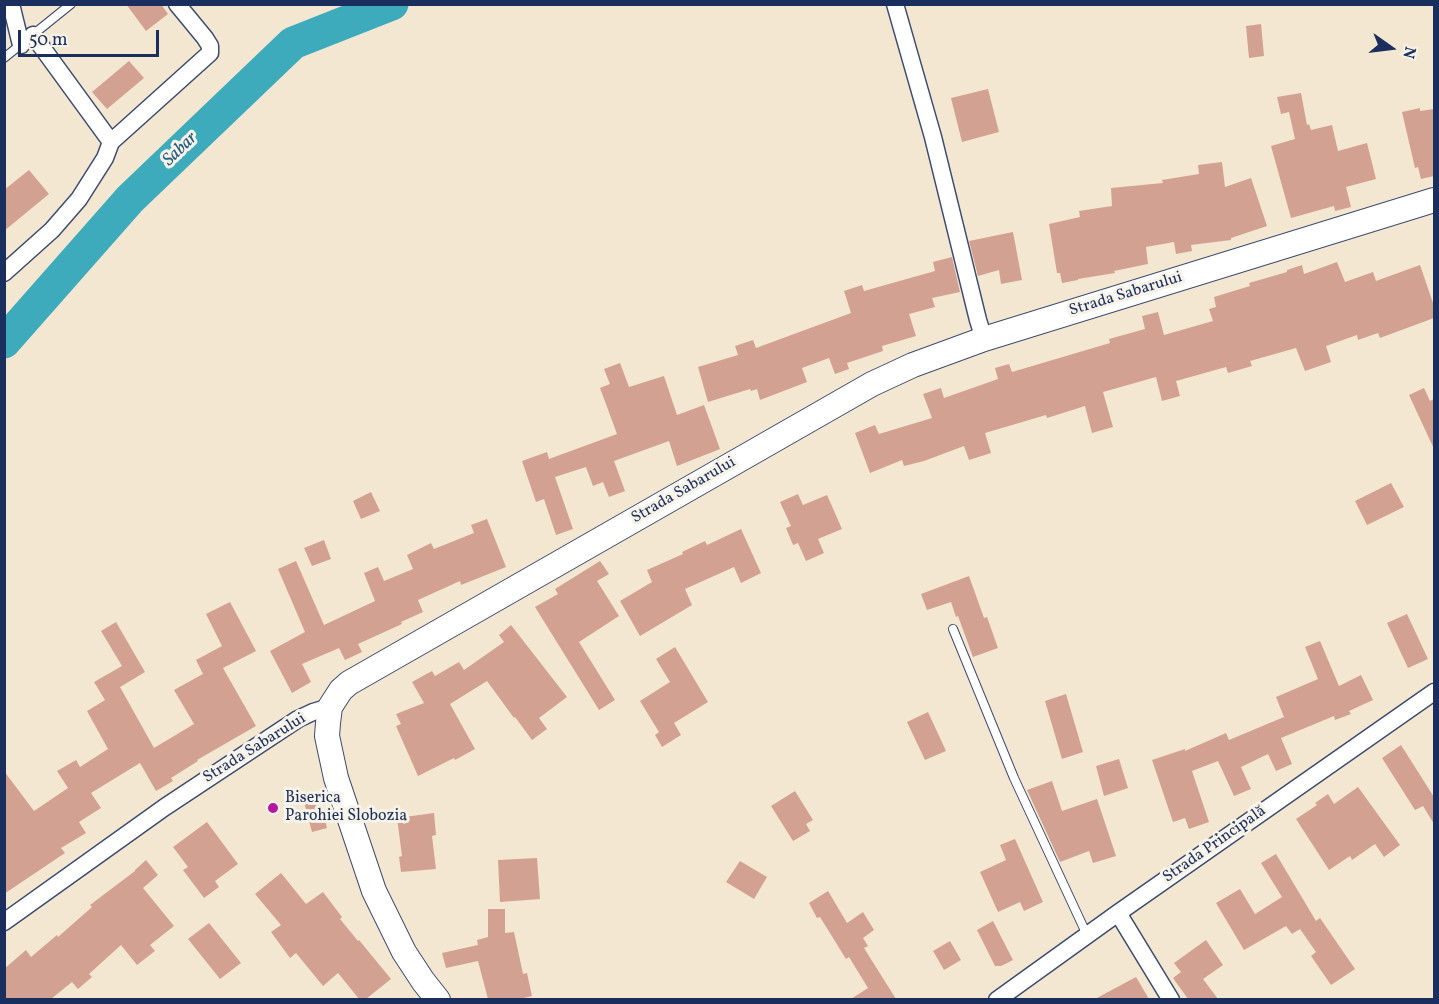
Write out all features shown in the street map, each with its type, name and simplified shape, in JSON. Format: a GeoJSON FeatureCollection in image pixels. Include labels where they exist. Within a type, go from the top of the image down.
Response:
{"type":"FeatureCollection","features":[{"type":"Feature","properties":{"kind":"main road","name":"Strada Sabarului"},"geometry":{"type":"LineString","coordinates":[[330,707],[341,690],[364,674],[872,384],[923,361],[984,339],[1434,200]]}},
{"type":"Feature","properties":{"kind":"main road"},"geometry":{"type":"LineString","coordinates":[[330,707],[327,736],[336,778],[374,891],[404,952],[438,999]]}},
{"type":"Feature","properties":{"kind":"street"},"geometry":{"type":"LineString","coordinates":[[11,4],[27,40],[111,142]]}},
{"type":"Feature","properties":{"kind":"street"},"geometry":{"type":"LineString","coordinates":[[4,273],[52,230],[79,199],[105,158],[111,142],[210,53],[210,46],[177,4]]}},
{"type":"Feature","properties":{"kind":"street"},"geometry":{"type":"LineString","coordinates":[[895,4],[933,137],[984,339]]}},
{"type":"Feature","properties":{"kind":"street","name":"Strada Principală"},"geometry":{"type":"LineString","coordinates":[[997,999],[1434,692]]}},
{"type":"Feature","properties":{"kind":"street","name":"Strada Sabarului"},"geometry":{"type":"LineString","coordinates":[[4,922],[174,800],[298,719],[330,707]]}},
{"type":"Feature","properties":{"kind":"street"},"geometry":{"type":"LineString","coordinates":[[1118,913],[1171,999]]}},
{"type":"Feature","properties":{"kind":"lane"},"geometry":{"type":"LineString","coordinates":[[4,58],[71,4]]}},
{"type":"Feature","properties":{"kind":"lane"},"geometry":{"type":"LineString","coordinates":[[953,629],[1014,778],[1087,935]]}},
{"type":"Feature","properties":{"kind":"building"},"geometry":{"type":"Polygon","coordinates":[[[126,4],[161,4],[168,14],[146,31],[126,4]]]}},
{"type":"Feature","properties":{"kind":"building"},"geometry":{"type":"Polygon","coordinates":[[[1261,24],[1264,56],[1249,58],[1246,26],[1261,24]]]}},
{"type":"Feature","properties":{"kind":"building"},"geometry":{"type":"Polygon","coordinates":[[[129,61],[144,78],[107,109],[92,92],[129,61]]]}},
{"type":"Feature","properties":{"kind":"building"},"geometry":{"type":"Polygon","coordinates":[[[988,89],[999,132],[962,142],[951,98],[988,89]]]}},
{"type":"Feature","properties":{"kind":"building"},"geometry":{"type":"Polygon","coordinates":[[[1301,93],[1307,125],[1309,124],[1311,130],[1332,125],[1338,151],[1367,143],[1376,179],[1346,187],[1351,207],[1335,211],[1334,206],[1291,218],[1271,146],[1295,139],[1289,112],[1281,114],[1277,97],[1301,93]]]}},
{"type":"Feature","properties":{"kind":"building"},"geometry":{"type":"Polygon","coordinates":[[[1420,108],[1420,111],[1434,109],[1434,176],[1421,179],[1418,167],[1415,168],[1402,112],[1420,108]]]}},
{"type":"Feature","properties":{"kind":"building"},"geometry":{"type":"Polygon","coordinates":[[[1222,162],[1225,187],[1251,178],[1267,226],[1231,238],[1231,240],[1191,245],[1192,251],[1176,254],[1174,242],[1146,247],[1148,264],[1062,283],[1060,273],[1057,273],[1049,224],[1080,217],[1079,211],[1112,206],[1111,188],[1163,183],[1162,180],[1199,174],[1198,165],[1222,162]]]}},
{"type":"Feature","properties":{"kind":"building"},"geometry":{"type":"Polygon","coordinates":[[[29,170],[49,194],[4,231],[4,190],[29,170]]]}},
{"type":"Feature","properties":{"kind":"building"},"geometry":{"type":"Polygon","coordinates":[[[1013,232],[1022,280],[1001,284],[999,270],[978,276],[969,241],[1013,232]]]}},
{"type":"Feature","properties":{"kind":"building"},"geometry":{"type":"Polygon","coordinates":[[[952,257],[960,292],[932,298],[935,307],[909,314],[916,336],[882,346],[883,351],[847,363],[849,369],[835,374],[829,358],[802,368],[807,382],[760,400],[757,389],[751,391],[750,389],[708,402],[698,367],[738,355],[735,346],[753,340],[756,348],[851,313],[844,291],[862,285],[864,291],[935,271],[933,262],[952,257]]]}},
{"type":"Feature","properties":{"kind":"building"},"geometry":{"type":"Polygon","coordinates":[[[1337,262],[1345,282],[1373,272],[1376,281],[1420,265],[1434,306],[1434,318],[1380,338],[1378,333],[1358,340],[1357,335],[1326,346],[1331,362],[1305,371],[1296,348],[1250,361],[1252,366],[1228,373],[1226,367],[1176,381],[1180,396],[1162,401],[1156,377],[1103,392],[1113,427],[1092,433],[1085,406],[985,433],[991,453],[969,460],[964,446],[904,466],[902,460],[870,473],[855,433],[875,425],[879,434],[932,418],[923,394],[941,388],[944,398],[998,379],[995,368],[1009,364],[1012,372],[1110,343],[1109,339],[1145,329],[1142,316],[1158,312],[1164,335],[1213,321],[1209,309],[1216,307],[1214,297],[1250,286],[1249,283],[1287,272],[1287,270],[1302,265],[1304,274],[1337,262]]]}},
{"type":"Feature","properties":{"kind":"building"},"geometry":{"type":"Polygon","coordinates":[[[620,363],[629,387],[664,376],[677,415],[704,405],[720,449],[677,466],[669,441],[614,461],[625,491],[609,497],[603,482],[593,486],[586,467],[555,477],[573,529],[556,535],[544,499],[536,502],[522,461],[547,452],[549,459],[617,434],[600,388],[610,384],[604,369],[620,363]]]}},
{"type":"Feature","properties":{"kind":"building"},"geometry":{"type":"Polygon","coordinates":[[[1424,388],[1430,401],[1434,399],[1434,449],[1409,395],[1424,388]]]}},
{"type":"Feature","properties":{"kind":"building"},"geometry":{"type":"Polygon","coordinates":[[[1391,483],[1404,507],[1367,525],[1355,501],[1391,483]]]}},
{"type":"Feature","properties":{"kind":"building"},"geometry":{"type":"Polygon","coordinates":[[[371,492],[380,511],[361,519],[353,501],[371,492]]]}},
{"type":"Feature","properties":{"kind":"building"},"geometry":{"type":"Polygon","coordinates":[[[798,494],[803,505],[827,495],[842,529],[818,539],[824,553],[806,561],[798,543],[793,545],[786,528],[791,526],[780,502],[798,494]]]}},
{"type":"Feature","properties":{"kind":"building"},"geometry":{"type":"Polygon","coordinates":[[[487,519],[506,567],[461,585],[460,581],[418,600],[423,612],[358,644],[362,652],[345,660],[339,648],[302,664],[311,682],[292,693],[270,651],[305,632],[278,569],[296,561],[324,625],[375,601],[364,573],[378,567],[384,581],[413,569],[407,555],[431,543],[434,549],[474,533],[471,525],[487,519]]]}},
{"type":"Feature","properties":{"kind":"building"},"geometry":{"type":"Polygon","coordinates":[[[741,529],[761,573],[741,583],[734,567],[685,589],[692,605],[640,636],[620,601],[652,582],[647,570],[705,541],[707,545],[741,529]]]}},
{"type":"Feature","properties":{"kind":"building"},"geometry":{"type":"Polygon","coordinates":[[[324,540],[331,559],[312,566],[304,548],[324,540]]]}},
{"type":"Feature","properties":{"kind":"building"},"geometry":{"type":"Polygon","coordinates":[[[600,561],[609,574],[597,581],[619,616],[579,642],[615,700],[599,710],[535,607],[558,594],[555,589],[600,561]]]}},
{"type":"Feature","properties":{"kind":"building"},"geometry":{"type":"Polygon","coordinates":[[[969,576],[998,648],[973,657],[951,602],[927,610],[921,594],[969,576]]]}},
{"type":"Feature","properties":{"kind":"building"},"geometry":{"type":"Polygon","coordinates":[[[230,602],[256,651],[223,668],[256,726],[197,760],[171,778],[173,781],[156,791],[140,763],[91,793],[101,808],[79,822],[86,833],[61,848],[65,853],[4,894],[4,771],[34,811],[68,788],[57,771],[76,760],[80,767],[108,749],[87,711],[105,700],[94,682],[122,666],[101,631],[116,622],[145,672],[120,687],[154,748],[194,724],[174,690],[203,674],[196,660],[222,646],[206,614],[230,602]]]}},
{"type":"Feature","properties":{"kind":"building"},"geometry":{"type":"Polygon","coordinates":[[[1407,614],[1428,659],[1408,668],[1387,623],[1407,614]]]}},
{"type":"Feature","properties":{"kind":"building"},"geometry":{"type":"Polygon","coordinates":[[[511,625],[567,697],[539,718],[547,729],[532,740],[487,681],[450,704],[475,749],[418,776],[396,726],[401,724],[396,714],[424,703],[412,682],[432,671],[435,676],[459,662],[464,670],[504,642],[499,635],[511,625]]]}},
{"type":"Feature","properties":{"kind":"building"},"geometry":{"type":"Polygon","coordinates":[[[1320,641],[1339,686],[1361,675],[1373,700],[1349,711],[1351,714],[1335,720],[1334,716],[1281,738],[1292,764],[1276,771],[1268,754],[1241,767],[1251,789],[1234,796],[1218,761],[1192,771],[1209,822],[1189,829],[1185,818],[1173,822],[1152,760],[1185,749],[1185,751],[1226,733],[1229,740],[1284,717],[1276,697],[1318,679],[1305,647],[1320,641]]]}},
{"type":"Feature","properties":{"kind":"building"},"geometry":{"type":"Polygon","coordinates":[[[675,647],[708,702],[674,723],[681,735],[662,747],[655,735],[659,732],[640,701],[670,682],[656,659],[675,647]]]}},
{"type":"Feature","properties":{"kind":"building"},"geometry":{"type":"Polygon","coordinates":[[[1066,694],[1083,752],[1062,759],[1045,701],[1066,694]]]}},
{"type":"Feature","properties":{"kind":"building"},"geometry":{"type":"Polygon","coordinates":[[[928,712],[946,751],[925,760],[907,722],[928,712]]]}},
{"type":"Feature","properties":{"kind":"building"},"geometry":{"type":"Polygon","coordinates":[[[1401,745],[1434,797],[1434,824],[1423,806],[1415,810],[1382,758],[1401,745]]]}},
{"type":"Feature","properties":{"kind":"building"},"geometry":{"type":"Polygon","coordinates":[[[1119,759],[1128,788],[1104,796],[1096,766],[1119,759]]]}},
{"type":"Feature","properties":{"kind":"building"},"geometry":{"type":"Polygon","coordinates":[[[1052,781],[1062,811],[1097,799],[1116,856],[1093,863],[1089,851],[1060,862],[1027,790],[1052,781]]]}},
{"type":"Feature","properties":{"kind":"building"},"geometry":{"type":"Polygon","coordinates":[[[1358,787],[1400,845],[1384,857],[1375,844],[1352,860],[1350,856],[1329,870],[1296,819],[1317,805],[1315,803],[1328,794],[1334,804],[1358,787]]]}},
{"type":"Feature","properties":{"kind":"building"},"geometry":{"type":"Polygon","coordinates":[[[795,791],[813,820],[806,824],[810,831],[793,841],[771,806],[795,791]]]}},
{"type":"Feature","properties":{"kind":"building"},"geometry":{"type":"Polygon","coordinates":[[[319,798],[327,828],[312,832],[304,802],[319,798]]]}},
{"type":"Feature","properties":{"kind":"building"},"geometry":{"type":"Polygon","coordinates":[[[434,813],[436,835],[432,836],[436,869],[401,872],[399,857],[402,856],[397,818],[434,813]]]}},
{"type":"Feature","properties":{"kind":"building"},"geometry":{"type":"Polygon","coordinates":[[[207,822],[238,864],[215,881],[219,887],[204,898],[183,870],[188,867],[173,847],[207,822]]]}},
{"type":"Feature","properties":{"kind":"building"},"geometry":{"type":"Polygon","coordinates":[[[1015,839],[1043,902],[1024,911],[1020,902],[998,912],[980,872],[1006,860],[1000,845],[1015,839]]]}},
{"type":"Feature","properties":{"kind":"building"},"geometry":{"type":"Polygon","coordinates":[[[1276,854],[1316,921],[1320,918],[1355,969],[1331,985],[1311,956],[1316,952],[1300,929],[1292,934],[1286,926],[1244,950],[1216,903],[1240,889],[1255,914],[1282,897],[1261,863],[1276,854]]]}},
{"type":"Feature","properties":{"kind":"building"},"geometry":{"type":"Polygon","coordinates":[[[537,858],[540,899],[500,902],[498,860],[537,858]]]}},
{"type":"Feature","properties":{"kind":"building"},"geometry":{"type":"Polygon","coordinates":[[[146,860],[158,875],[143,888],[174,926],[150,945],[155,951],[137,965],[121,945],[89,974],[92,977],[78,989],[72,982],[51,999],[4,999],[4,969],[26,950],[31,957],[57,935],[58,937],[92,907],[90,905],[146,860]]]}},
{"type":"Feature","properties":{"kind":"building"},"geometry":{"type":"Polygon","coordinates":[[[740,861],[767,877],[754,899],[726,882],[740,861]]]}},
{"type":"Feature","properties":{"kind":"building"},"geometry":{"type":"Polygon","coordinates":[[[281,873],[306,904],[323,892],[342,917],[340,919],[391,979],[366,999],[359,999],[338,973],[323,986],[296,953],[290,958],[271,932],[281,925],[255,894],[281,873]]]}},
{"type":"Feature","properties":{"kind":"building"},"geometry":{"type":"Polygon","coordinates":[[[828,891],[847,923],[863,912],[874,930],[863,938],[868,946],[864,948],[896,999],[851,999],[868,988],[849,957],[846,959],[809,903],[828,891]]]}},
{"type":"Feature","properties":{"kind":"building"},"geometry":{"type":"Polygon","coordinates":[[[488,909],[505,909],[505,933],[514,932],[523,974],[527,973],[532,996],[520,999],[488,999],[478,961],[446,968],[442,953],[478,945],[477,940],[488,937],[488,909]]]}},
{"type":"Feature","properties":{"kind":"building"},"geometry":{"type":"Polygon","coordinates":[[[993,921],[1013,960],[1001,966],[995,966],[977,930],[993,921]]]}},
{"type":"Feature","properties":{"kind":"building"},"geometry":{"type":"Polygon","coordinates":[[[209,923],[241,963],[220,979],[188,939],[209,923]]]}},
{"type":"Feature","properties":{"kind":"building"},"geometry":{"type":"Polygon","coordinates":[[[1206,940],[1223,965],[1203,979],[1218,999],[1188,999],[1173,978],[1181,972],[1174,963],[1206,940]]]}},
{"type":"Feature","properties":{"kind":"building"},"geometry":{"type":"Polygon","coordinates":[[[950,941],[961,960],[944,970],[933,951],[950,941]]]}},
{"type":"Feature","properties":{"kind":"building"},"geometry":{"type":"Polygon","coordinates":[[[1136,977],[1149,999],[1095,999],[1136,977]]]}},
{"type":"Feature","properties":{"kind":"waterway","name":"Sabar"},"geometry":{"type":"LineString","coordinates":[[4,342],[130,199],[293,43],[392,4]]}},
{"type":"Feature","properties":{"kind":"place","name":"Biserica Parohiei Slobozia"},"geometry":{"type":"Point","coordinates":[273,808]}}]}
